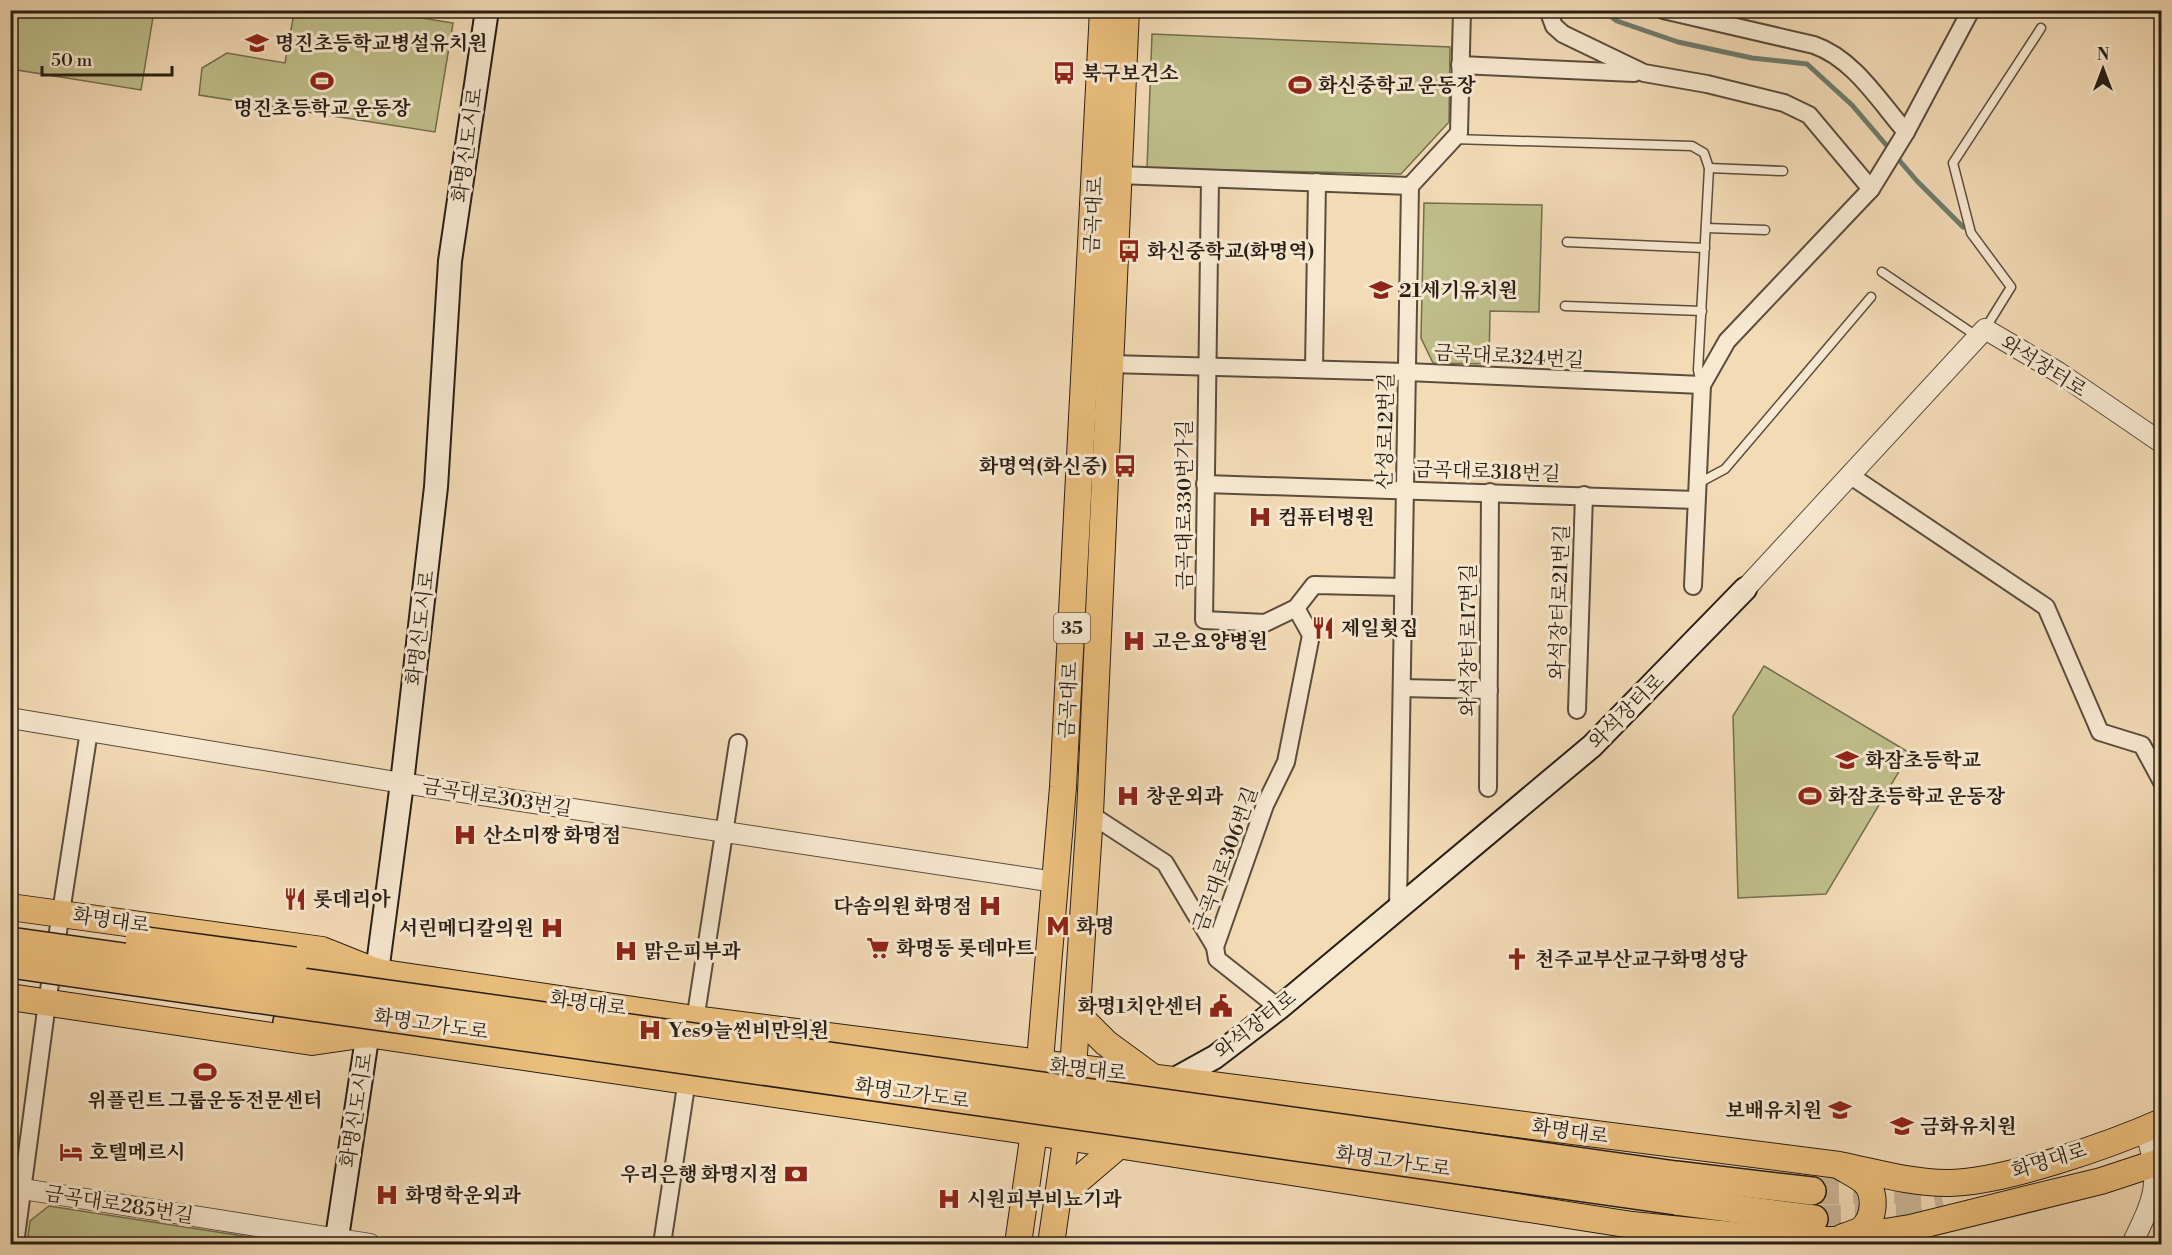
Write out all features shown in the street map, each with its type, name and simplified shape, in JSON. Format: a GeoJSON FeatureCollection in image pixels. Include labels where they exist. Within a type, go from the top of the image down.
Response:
{"type":"FeatureCollection","features":[{"type":"Feature","properties":{"kind":"highway"},"geometry":{"type":"LineString","coordinates":[[10,923],[377,972]]}},
{"type":"Feature","properties":{"kind":"highway","name":"화명고가도로"},"geometry":{"type":"LineString","coordinates":[[10,941],[1676,1189],[1719,1208],[1814,1219]]}},
{"type":"Feature","properties":{"kind":"highway","name":"화명고가도로"},"geometry":{"type":"LineString","coordinates":[[10,964],[1676,1189],[1722,1181],[1812,1191]]}},
{"type":"Feature","properties":{"kind":"highway"},"geometry":{"type":"LineString","coordinates":[[10,981],[368,1034]]}},
{"type":"Feature","properties":{"kind":"main road","name":"화명신도시로"},"geometry":{"type":"LineString","coordinates":[[336,1242],[377,972],[402,783],[436,487],[450,261],[487,10]]}},
{"type":"Feature","properties":{"kind":"main road","name":"금곡대로"},"geometry":{"type":"LineString","coordinates":[[1018,1245],[1041,1065],[1064,763],[1103,10]]}},
{"type":"Feature","properties":{"kind":"main road","name":"금곡대로"},"geometry":{"type":"LineString","coordinates":[[1051,1245],[1074,1068],[1090,814],[1126,10]]}},
{"type":"Feature","properties":{"kind":"main road","name":"와석장터로"},"geometry":{"type":"LineString","coordinates":[[1067,1128],[1178,1079],[1215,1057],[1279,1008],[1592,746],[1745,589]]}},
{"type":"Feature","properties":{"kind":"main road","name":"화명대로"},"geometry":{"type":"LineString","coordinates":[[10,907],[322,950],[377,972],[695,1019],[1041,1065],[1178,1079],[1632,1140],[1839,1165],[1912,1180],[1947,1183],[1982,1180],[2061,1158],[2153,1125]]}},
{"type":"Feature","properties":{"kind":"main road","name":"화명대로"},"geometry":{"type":"LineString","coordinates":[[10,997],[312,1042],[368,1034],[1034,1132],[1067,1128],[1118,1146],[1632,1225],[1782,1240],[1834,1240],[1912,1232],[2101,1181],[2158,1162]]}},
{"type":"Feature","properties":{"kind":"main road"},"geometry":{"type":"LineString","coordinates":[[1077,1014],[1106,1043],[1151,1076]]}},
{"type":"Feature","properties":{"kind":"main road"},"geometry":{"type":"LineString","coordinates":[[1632,1140],[1722,1181]]}},
{"type":"Feature","properties":{"kind":"main road"},"geometry":{"type":"LineString","coordinates":[[1057,1198],[1118,1146]]}},
{"type":"Feature","properties":{"kind":"main road"},"geometry":{"type":"LineString","coordinates":[[1834,1240],[1860,1231],[1868,1223],[1872,1210],[1872,1196],[1865,1182],[1839,1165]]}},
{"type":"Feature","properties":{"kind":"main road"},"geometry":{"type":"LineString","coordinates":[[1632,1225],[1719,1208]]}},
{"type":"Feature","properties":{"kind":"street"},"geometry":{"type":"LineString","coordinates":[[1118,175],[1410,186],[1459,133],[1462,10]]}},
{"type":"Feature","properties":{"kind":"street"},"geometry":{"type":"LineString","coordinates":[[1548,10],[1554,26],[1563,34],[1644,73]]}},
{"type":"Feature","properties":{"kind":"street"},"geometry":{"type":"LineString","coordinates":[[1663,10],[1814,45],[1833,52],[1850,67],[1906,132]]}},
{"type":"Feature","properties":{"kind":"street"},"geometry":{"type":"LineString","coordinates":[[1693,586],[1702,385],[1727,341],[1870,189],[1906,132],[1971,10]]}},
{"type":"Feature","properties":{"kind":"street"},"geometry":{"type":"LineString","coordinates":[[1460,65],[1644,73],[1707,84],[1784,103],[1809,115],[1870,189]]}},
{"type":"Feature","properties":{"kind":"street","name":"금곡대로330번가길"},"geometry":{"type":"LineString","coordinates":[[1210,178],[1204,620],[1264,623],[1296,608],[1314,585],[1403,587]]}},
{"type":"Feature","properties":{"kind":"street"},"geometry":{"type":"LineString","coordinates":[[1314,369],[1317,182]]}},
{"type":"Feature","properties":{"kind":"street","name":"산성로12번길"},"geometry":{"type":"LineString","coordinates":[[1398,907],[1410,186]]}},
{"type":"Feature","properties":{"kind":"street","name":"와석장터로"},"geometry":{"type":"LineString","coordinates":[[1745,589],[1981,333],[2058,372],[2162,443]]}},
{"type":"Feature","properties":{"kind":"street","name":"금곡대로324번길"},"geometry":{"type":"LineString","coordinates":[[1109,364],[1407,372],[1702,385]]}},
{"type":"Feature","properties":{"kind":"street"},"geometry":{"type":"LineString","coordinates":[[1851,476],[2046,607],[2100,732],[2142,745],[2162,782]]}},
{"type":"Feature","properties":{"kind":"street","name":"금곡대로318번길"},"geometry":{"type":"LineString","coordinates":[[1205,484],[1584,495],[1696,492]]}},
{"type":"Feature","properties":{"kind":"street","name":"와석장터로17번길"},"geometry":{"type":"LineString","coordinates":[[1488,788],[1490,492]]}},
{"type":"Feature","properties":{"kind":"street","name":"와석장터로21번길"},"geometry":{"type":"LineString","coordinates":[[1577,710],[1584,495]]}},
{"type":"Feature","properties":{"kind":"street","name":"금곡대로306번길"},"geometry":{"type":"LineString","coordinates":[[1215,947],[1265,805],[1286,762],[1311,635],[1296,608]]}},
{"type":"Feature","properties":{"kind":"street"},"geometry":{"type":"LineString","coordinates":[[1402,688],[1488,690]]}},
{"type":"Feature","properties":{"kind":"street","name":"금곡대로303번길"},"geometry":{"type":"LineString","coordinates":[[10,718],[402,783],[1055,882]]}},
{"type":"Feature","properties":{"kind":"street"},"geometry":{"type":"LineString","coordinates":[[15,1245],[16,1188],[89,731]]}},
{"type":"Feature","properties":{"kind":"street"},"geometry":{"type":"LineString","coordinates":[[662,1245],[738,743]]}},
{"type":"Feature","properties":{"kind":"street","name":"금곡대로306번길"},"geometry":{"type":"LineString","coordinates":[[1090,814],[1165,863],[1215,947]]}},
{"type":"Feature","properties":{"kind":"street"},"geometry":{"type":"LineString","coordinates":[[1215,947],[1217,959],[1279,1008]]}},
{"type":"Feature","properties":{"kind":"street"},"geometry":{"type":"LineString","coordinates":[[2132,1245],[2153,1200],[2158,1162],[2153,1125]]}},
{"type":"Feature","properties":{"kind":"street","name":"금곡대로285번길"},"geometry":{"type":"LineString","coordinates":[[16,1188],[336,1242],[370,1245]]}},
{"type":"Feature","properties":{"kind":"lane"},"geometry":{"type":"LineString","coordinates":[[1882,272],[1981,333],[2011,288],[1971,233],[1953,163],[2041,28]]}},
{"type":"Feature","properties":{"kind":"lane"},"geometry":{"type":"LineString","coordinates":[[1453,139],[1692,146],[1704,153],[1709,168],[1698,370],[1702,385]]}},
{"type":"Feature","properties":{"kind":"lane"},"geometry":{"type":"LineString","coordinates":[[1709,168],[1783,171]]}},
{"type":"Feature","properties":{"kind":"lane"},"geometry":{"type":"LineString","coordinates":[[1706,228],[1765,230]]}},
{"type":"Feature","properties":{"kind":"lane"},"geometry":{"type":"LineString","coordinates":[[1567,242],[1705,248]]}},
{"type":"Feature","properties":{"kind":"lane"},"geometry":{"type":"LineString","coordinates":[[1696,492],[1725,470],[1870,297]]}},
{"type":"Feature","properties":{"kind":"lane"},"geometry":{"type":"LineString","coordinates":[[1565,306],[1702,311]]}},
{"type":"Feature","properties":{"kind":"green space","name":"명진초등학교 운동장"},"geometry":{"type":"Polygon","coordinates":[[[297,10],[379,11],[453,23],[435,132],[199,95],[202,68],[227,53],[285,63],[294,13],[297,10]]]}},
{"type":"Feature","properties":{"kind":"green space"},"geometry":{"type":"Polygon","coordinates":[[[10,11],[154,11],[141,90],[11,69],[10,11]]]}},
{"type":"Feature","properties":{"kind":"green space","name":"화신중학교 운동장"},"geometry":{"type":"Polygon","coordinates":[[[1152,34],[1450,47],[1449,122],[1401,174],[1147,168],[1152,34]]]}},
{"type":"Feature","properties":{"kind":"green space"},"geometry":{"type":"Polygon","coordinates":[[[1424,203],[1542,205],[1539,312],[1490,311],[1489,364],[1433,363],[1421,338],[1424,203]]]}},
{"type":"Feature","properties":{"kind":"green space","name":"화잠초등학교 운동장"},"geometry":{"type":"Polygon","coordinates":[[[1764,666],[1910,753],[1826,894],[1738,898],[1733,716],[1764,666]]]}},
{"type":"Feature","properties":{"kind":"green space"},"geometry":{"type":"Polygon","coordinates":[[[49,1206],[275,1241],[277,1244],[27,1244],[30,1221],[49,1206]]]}},
{"type":"Feature","properties":{"kind":"waterway"},"geometry":{"type":"LineString","coordinates":[[1602,10],[1617,21],[1678,42],[1752,58],[1807,64],[1852,105],[1917,181],[1963,227]]}},
{"type":"Feature","properties":{"kind":"tunnel"},"geometry":{"type":"LineString","coordinates":[[1812,1191],[1935,1190]]}},
{"type":"Feature","properties":{"kind":"tunnel"},"geometry":{"type":"LineString","coordinates":[[1814,1219],[1899,1217],[1944,1208]]}},
{"type":"Feature","properties":{"kind":"place","name":"명진초등학교병설유치원"},"geometry":{"type":"Point","coordinates":[257,43]}},
{"type":"Feature","properties":{"kind":"place","name":"북구보건소"},"geometry":{"type":"Point","coordinates":[1064,73]}},
{"type":"Feature","properties":{"kind":"place","name":"명진초등학교 운동장"},"geometry":{"type":"Point","coordinates":[322,81]}},
{"type":"Feature","properties":{"kind":"place","name":"화신중학교 운동장"},"geometry":{"type":"Point","coordinates":[1300,85]}},
{"type":"Feature","properties":{"kind":"place","name":"화신중학교(화명역)"},"geometry":{"type":"Point","coordinates":[1129,251]}},
{"type":"Feature","properties":{"kind":"place","name":"21세기유치원"},"geometry":{"type":"Point","coordinates":[1381,290]}},
{"type":"Feature","properties":{"kind":"place","name":"화명역(화신중)"},"geometry":{"type":"Point","coordinates":[1125,466]}},
{"type":"Feature","properties":{"kind":"place","name":"컴퓨터병원"},"geometry":{"type":"Point","coordinates":[1260,517]}},
{"type":"Feature","properties":{"kind":"place","name":"제일횟집"},"geometry":{"type":"Point","coordinates":[1323,628]}},
{"type":"Feature","properties":{"kind":"place","name":"고은요양병원"},"geometry":{"type":"Point","coordinates":[1134,641]}},
{"type":"Feature","properties":{"kind":"place","name":"화잠초등학교"},"geometry":{"type":"Point","coordinates":[1847,760]}},
{"type":"Feature","properties":{"kind":"place","name":"창운외과"},"geometry":{"type":"Point","coordinates":[1128,796]}},
{"type":"Feature","properties":{"kind":"place","name":"화잠초등학교 운동장"},"geometry":{"type":"Point","coordinates":[1810,796]}},
{"type":"Feature","properties":{"kind":"place","name":"산소미짱 화명점"},"geometry":{"type":"Point","coordinates":[465,835]}},
{"type":"Feature","properties":{"kind":"place","name":"롯데리아"},"geometry":{"type":"Point","coordinates":[295,899]}},
{"type":"Feature","properties":{"kind":"place","name":"다솜의원 화명점"},"geometry":{"type":"Point","coordinates":[990,906]}},
{"type":"Feature","properties":{"kind":"place","name":"화명"},"geometry":{"type":"Point","coordinates":[1058,926]}},
{"type":"Feature","properties":{"kind":"place","name":"서린메디칼의원"},"geometry":{"type":"Point","coordinates":[552,928]}},
{"type":"Feature","properties":{"kind":"place","name":"화명동 롯데마트"},"geometry":{"type":"Point","coordinates":[878,948]}},
{"type":"Feature","properties":{"kind":"place","name":"맑은피부과"},"geometry":{"type":"Point","coordinates":[626,951]}},
{"type":"Feature","properties":{"kind":"place","name":"천주교부산교구화명성당"},"geometry":{"type":"Point","coordinates":[1517,959]}},
{"type":"Feature","properties":{"kind":"place","name":"화명1치안센터"},"geometry":{"type":"Point","coordinates":[1221,1006]}},
{"type":"Feature","properties":{"kind":"place","name":"Yes9늘씬비만의원"},"geometry":{"type":"Point","coordinates":[650,1030]}},
{"type":"Feature","properties":{"kind":"place","name":"위플린트 그룹운동전문센터"},"geometry":{"type":"Point","coordinates":[205,1072]}},
{"type":"Feature","properties":{"kind":"place","name":"보배유치원"},"geometry":{"type":"Point","coordinates":[1840,1110]}},
{"type":"Feature","properties":{"kind":"place","name":"금화유치원"},"geometry":{"type":"Point","coordinates":[1902,1126]}},
{"type":"Feature","properties":{"kind":"place","name":"호텔메르시"},"geometry":{"type":"Point","coordinates":[71,1152]}},
{"type":"Feature","properties":{"kind":"place","name":"우리은행 화명지점"},"geometry":{"type":"Point","coordinates":[796,1174]}},
{"type":"Feature","properties":{"kind":"place","name":"화명학운외과"},"geometry":{"type":"Point","coordinates":[387,1195]}},
{"type":"Feature","properties":{"kind":"place","name":"시원피부비뇨기과"},"geometry":{"type":"Point","coordinates":[949,1199]}}]}
